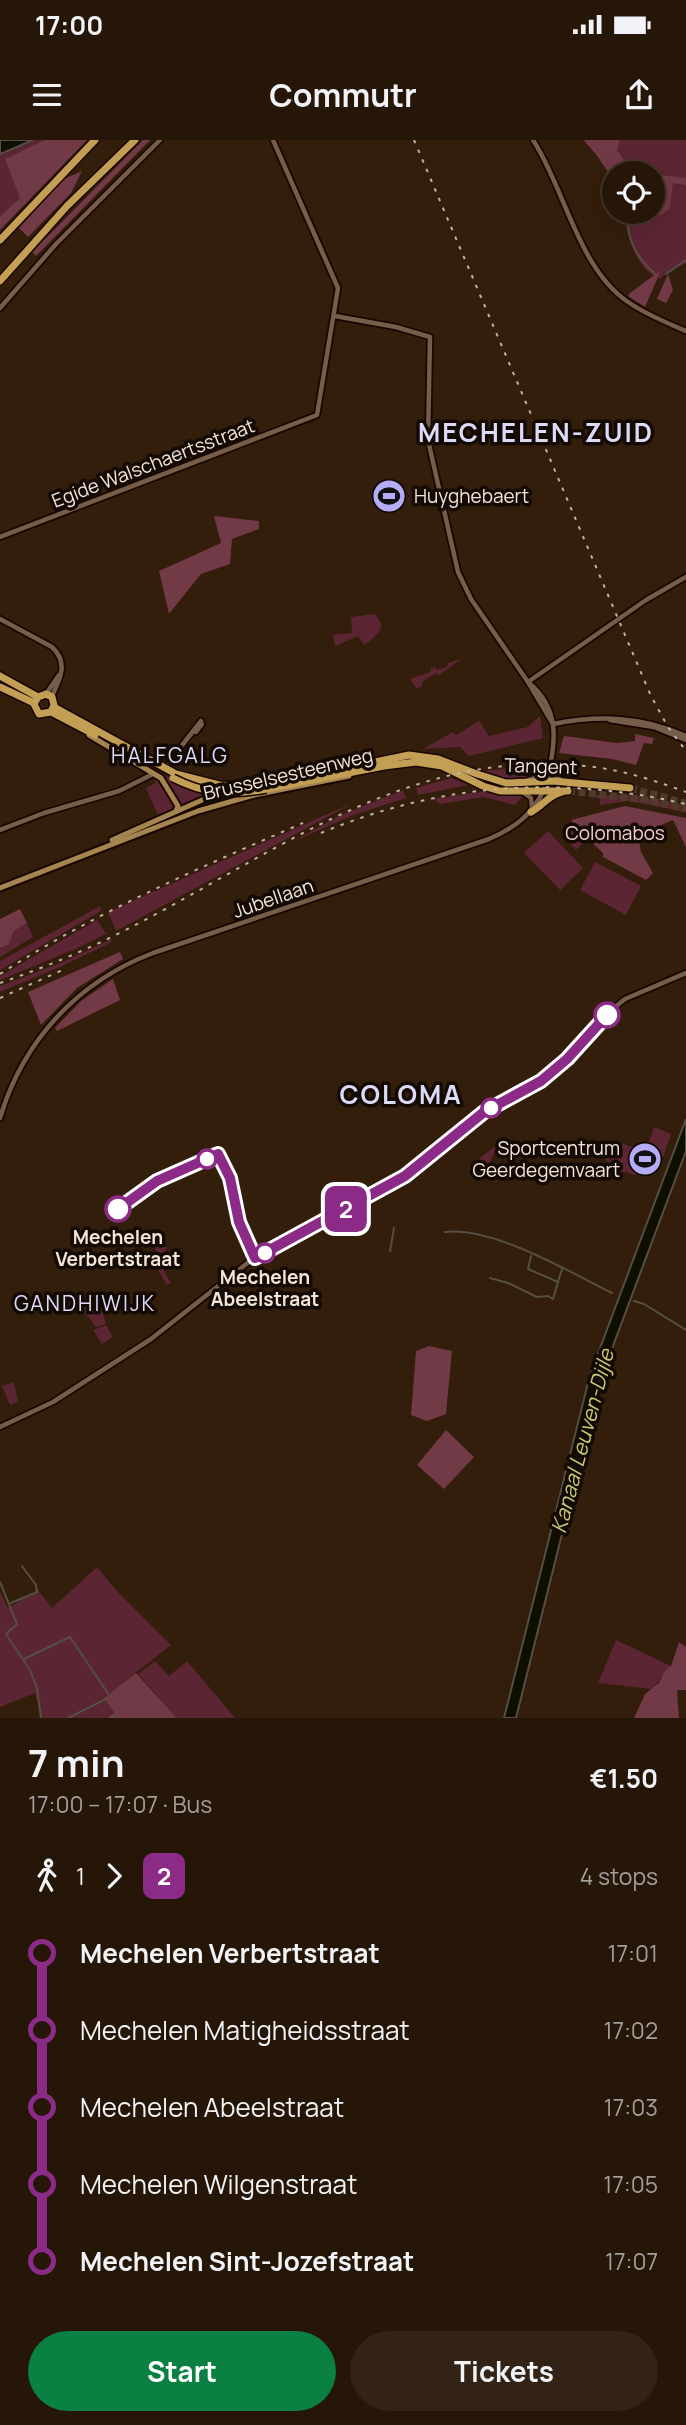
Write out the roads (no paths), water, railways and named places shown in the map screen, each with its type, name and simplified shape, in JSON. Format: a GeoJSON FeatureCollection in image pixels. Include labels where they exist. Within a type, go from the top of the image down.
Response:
{"type":"FeatureCollection","features":[{"type":"Feature","properties":{"kind":"highway"},"geometry":{"type":"LineString","coordinates":[[2,237],[95,140]]}},
{"type":"Feature","properties":{"kind":"highway"},"geometry":{"type":"LineString","coordinates":[[0,281],[67,206],[135,140]]}},
{"type":"Feature","properties":{"kind":"highway"},"geometry":{"type":"LineString","coordinates":[[0,676],[42,698],[53,710],[78,727],[175,776],[219,785],[252,787]]}},
{"type":"Feature","properties":{"kind":"highway"},"geometry":{"type":"LineString","coordinates":[[0,687],[42,698]]}},
{"type":"Feature","properties":{"kind":"highway"},"geometry":{"type":"LineString","coordinates":[[42,698],[35,709],[39,714],[53,710],[196,789],[222,794],[243,794],[393,765]]}},
{"type":"Feature","properties":{"kind":"highway","name":"Brusselsesteenweg"},"geometry":{"type":"LineString","coordinates":[[393,765],[415,759]]}},
{"type":"Feature","properties":{"kind":"highway","name":"Brusselsesteenweg"},"geometry":{"type":"LineString","coordinates":[[252,787],[415,759]]}},
{"type":"Feature","properties":{"kind":"highway","name":"Tangent"},"geometry":{"type":"LineString","coordinates":[[415,759],[454,764],[477,775],[508,783],[563,781],[630,788]]}},
{"type":"Feature","properties":{"kind":"highway","name":"Tangent"},"geometry":{"type":"LineString","coordinates":[[415,759],[442,766],[492,789],[518,792],[568,791],[551,796],[528,815]]}},
{"type":"Feature","properties":{"kind":"main road"},"geometry":{"type":"LineString","coordinates":[[78,727],[161,778],[178,806],[176,811]]}},
{"type":"Feature","properties":{"kind":"main road","name":"Brusselsesteenweg"},"geometry":{"type":"LineString","coordinates":[[0,888],[129,835],[198,811],[393,765]]}},
{"type":"Feature","properties":{"kind":"main road"},"geometry":{"type":"LineString","coordinates":[[175,776],[222,796],[220,802],[198,811]]}},
{"type":"Feature","properties":{"kind":"main road","name":"Brusselsesteenweg"},"geometry":{"type":"LineString","coordinates":[[129,835],[218,793],[252,787]]}},
{"type":"Feature","properties":{"kind":"main road"},"geometry":{"type":"LineString","coordinates":[[231,790],[227,797],[232,801]]}},
{"type":"Feature","properties":{"kind":"street"},"geometry":{"type":"LineString","coordinates":[[0,308],[57,244],[160,140]]}},
{"type":"Feature","properties":{"kind":"street"},"geometry":{"type":"LineString","coordinates":[[273,140],[338,288],[335,316],[396,327],[430,337],[428,440],[454,560],[471,599],[528,682],[553,724],[606,719],[653,727],[686,738]]}},
{"type":"Feature","properties":{"kind":"street"},"geometry":{"type":"LineString","coordinates":[[533,140],[554,178],[574,229],[605,279],[626,301],[686,331]]}},
{"type":"Feature","properties":{"kind":"street","name":"Egide Walschaertsstraat"},"geometry":{"type":"LineString","coordinates":[[0,537],[317,415],[335,316]]}},
{"type":"Feature","properties":{"kind":"street"},"geometry":{"type":"LineString","coordinates":[[528,682],[646,600],[686,577]]}},
{"type":"Feature","properties":{"kind":"street"},"geometry":{"type":"LineString","coordinates":[[0,619],[56,650],[62,660],[62,672],[42,698]]}},
{"type":"Feature","properties":{"kind":"street"},"geometry":{"type":"LineString","coordinates":[[169,762],[202,723]]}},
{"type":"Feature","properties":{"kind":"street","name":"Jubellaan"},"geometry":{"type":"LineString","coordinates":[[0,1118],[17,1074],[41,1034],[76,998],[116,970],[163,949],[480,843],[510,829],[528,815],[544,790],[550,766],[553,724]]}},
{"type":"Feature","properties":{"kind":"street"},"geometry":{"type":"LineString","coordinates":[[527,782],[541,776],[550,766],[555,776],[563,781]]}},
{"type":"Feature","properties":{"kind":"street"},"geometry":{"type":"LineString","coordinates":[[0,830],[37,815],[114,793],[151,775]]}},
{"type":"Feature","properties":{"kind":"street"},"geometry":{"type":"LineString","coordinates":[[518,792],[527,794],[531,799],[528,815]]}},
{"type":"Feature","properties":{"kind":"street"},"geometry":{"type":"LineString","coordinates":[[0,1427],[53,1402],[146,1342],[250,1261],[405,1176],[484,1112],[527,1090],[547,1076],[625,999],[686,973]]}},
{"type":"Feature","properties":{"kind":"water"},"geometry":{"type":"Polygon","coordinates":[[[0,140],[33,140],[0,154],[0,140]]]}},
{"type":"Feature","properties":{"kind":"water","name":"Kanaal Leuven-Dijle"},"geometry":{"type":"Polygon","coordinates":[[[686,1119],[686,1151],[601,1378],[516,1718],[504,1718],[590,1375],[686,1119]]]}},
{"type":"Feature","properties":{"kind":"waterway"},"geometry":{"type":"LineString","coordinates":[[628,224],[633,246],[642,261],[655,274]]}},
{"type":"Feature","properties":{"kind":"waterway"},"geometry":{"type":"LineString","coordinates":[[666,274],[686,260]]}},
{"type":"Feature","properties":{"kind":"waterway"},"geometry":{"type":"LineString","coordinates":[[390,1251],[394,1228]]}},
{"type":"Feature","properties":{"kind":"waterway"},"geometry":{"type":"LineString","coordinates":[[445,1232],[464,1232],[507,1243],[612,1293]]}},
{"type":"Feature","properties":{"kind":"waterway"},"geometry":{"type":"LineString","coordinates":[[531,1256],[528,1269],[558,1282],[562,1269]]}},
{"type":"Feature","properties":{"kind":"waterway"},"geometry":{"type":"LineString","coordinates":[[490,1278],[508,1283],[537,1297],[548,1296],[553,1299],[558,1282]]}},
{"type":"Feature","properties":{"kind":"waterway"},"geometry":{"type":"LineString","coordinates":[[634,1301],[644,1304],[686,1330]]}},
{"type":"Feature","properties":{"kind":"waterway"},"geometry":{"type":"LineString","coordinates":[[11,1603],[37,1592],[36,1585],[22,1566]]}},
{"type":"Feature","properties":{"kind":"waterway"},"geometry":{"type":"LineString","coordinates":[[0,1582],[17,1624],[6,1634],[30,1670],[37,1688],[41,1718]]}},
{"type":"Feature","properties":{"kind":"waterway"},"geometry":{"type":"LineString","coordinates":[[24,1659],[70,1637],[109,1695]]}},
{"type":"Feature","properties":{"kind":"waterway"},"geometry":{"type":"LineString","coordinates":[[68,1718],[108,1698]]}},
{"type":"Feature","properties":{"kind":"waterway"},"geometry":{"type":"LineString","coordinates":[[110,1718],[115,1716]]}},
{"type":"Feature","properties":{"kind":"tunnel"},"geometry":{"type":"LineString","coordinates":[[630,788],[686,803]]}},
{"type":"Feature","properties":{"kind":"tunnel"},"geometry":{"type":"LineString","coordinates":[[568,791],[648,800],[686,809]]}},
{"type":"Feature","properties":{"kind":"railway"},"geometry":{"type":"LineString","coordinates":[[414,140],[651,696],[668,727],[686,751]]}},
{"type":"Feature","properties":{"kind":"railway"},"geometry":{"type":"LineString","coordinates":[[0,983],[107,939],[303,833],[357,807],[412,786],[470,771],[530,764],[606,769],[686,792]]}},
{"type":"Feature","properties":{"kind":"railway"},"geometry":{"type":"LineString","coordinates":[[321,833],[411,803],[501,789],[592,789],[686,804]]}},
{"type":"Feature","properties":{"kind":"railway"},"geometry":{"type":"LineString","coordinates":[[0,974],[111,911],[303,823]]}},
{"type":"Feature","properties":{"kind":"railway"},"geometry":{"type":"LineString","coordinates":[[0,998],[67,968]]}},
{"type":"Feature","properties":{"kind":"place","name":"Huyghebaert"},"geometry":{"type":"Point","coordinates":[389,496]}},
{"type":"Feature","properties":{"kind":"place","name":"Sportcentrum Geerdegemvaart"},"geometry":{"type":"Point","coordinates":[645,1159]}},
{"type":"Feature","properties":{"kind":"place","name":"Mechelen Verbertstraat"},"geometry":{"type":"Point","coordinates":[118,1209]}},
{"type":"Feature","properties":{"kind":"place","name":"Mechelen Abeelstraat"},"geometry":{"type":"Point","coordinates":[265,1253]}},
{"type":"Feature","properties":{"kind":"district","name":"MECHELEN-ZUID"},"geometry":{"type":"Point","coordinates":[536,432]}},
{"type":"Feature","properties":{"kind":"district","name":"HALFGALG"},"geometry":{"type":"Point","coordinates":[170,755]}},
{"type":"Feature","properties":{"kind":"district","name":"COLOMA"},"geometry":{"type":"Point","coordinates":[401,1094]}},
{"type":"Feature","properties":{"kind":"district","name":"GANDHIWIJK"},"geometry":{"type":"Point","coordinates":[85,1303]}},
{"type":"Feature","properties":{"kind":"park label","name":"Colomabos"},"geometry":{"type":"Point","coordinates":[615,833]}}]}
